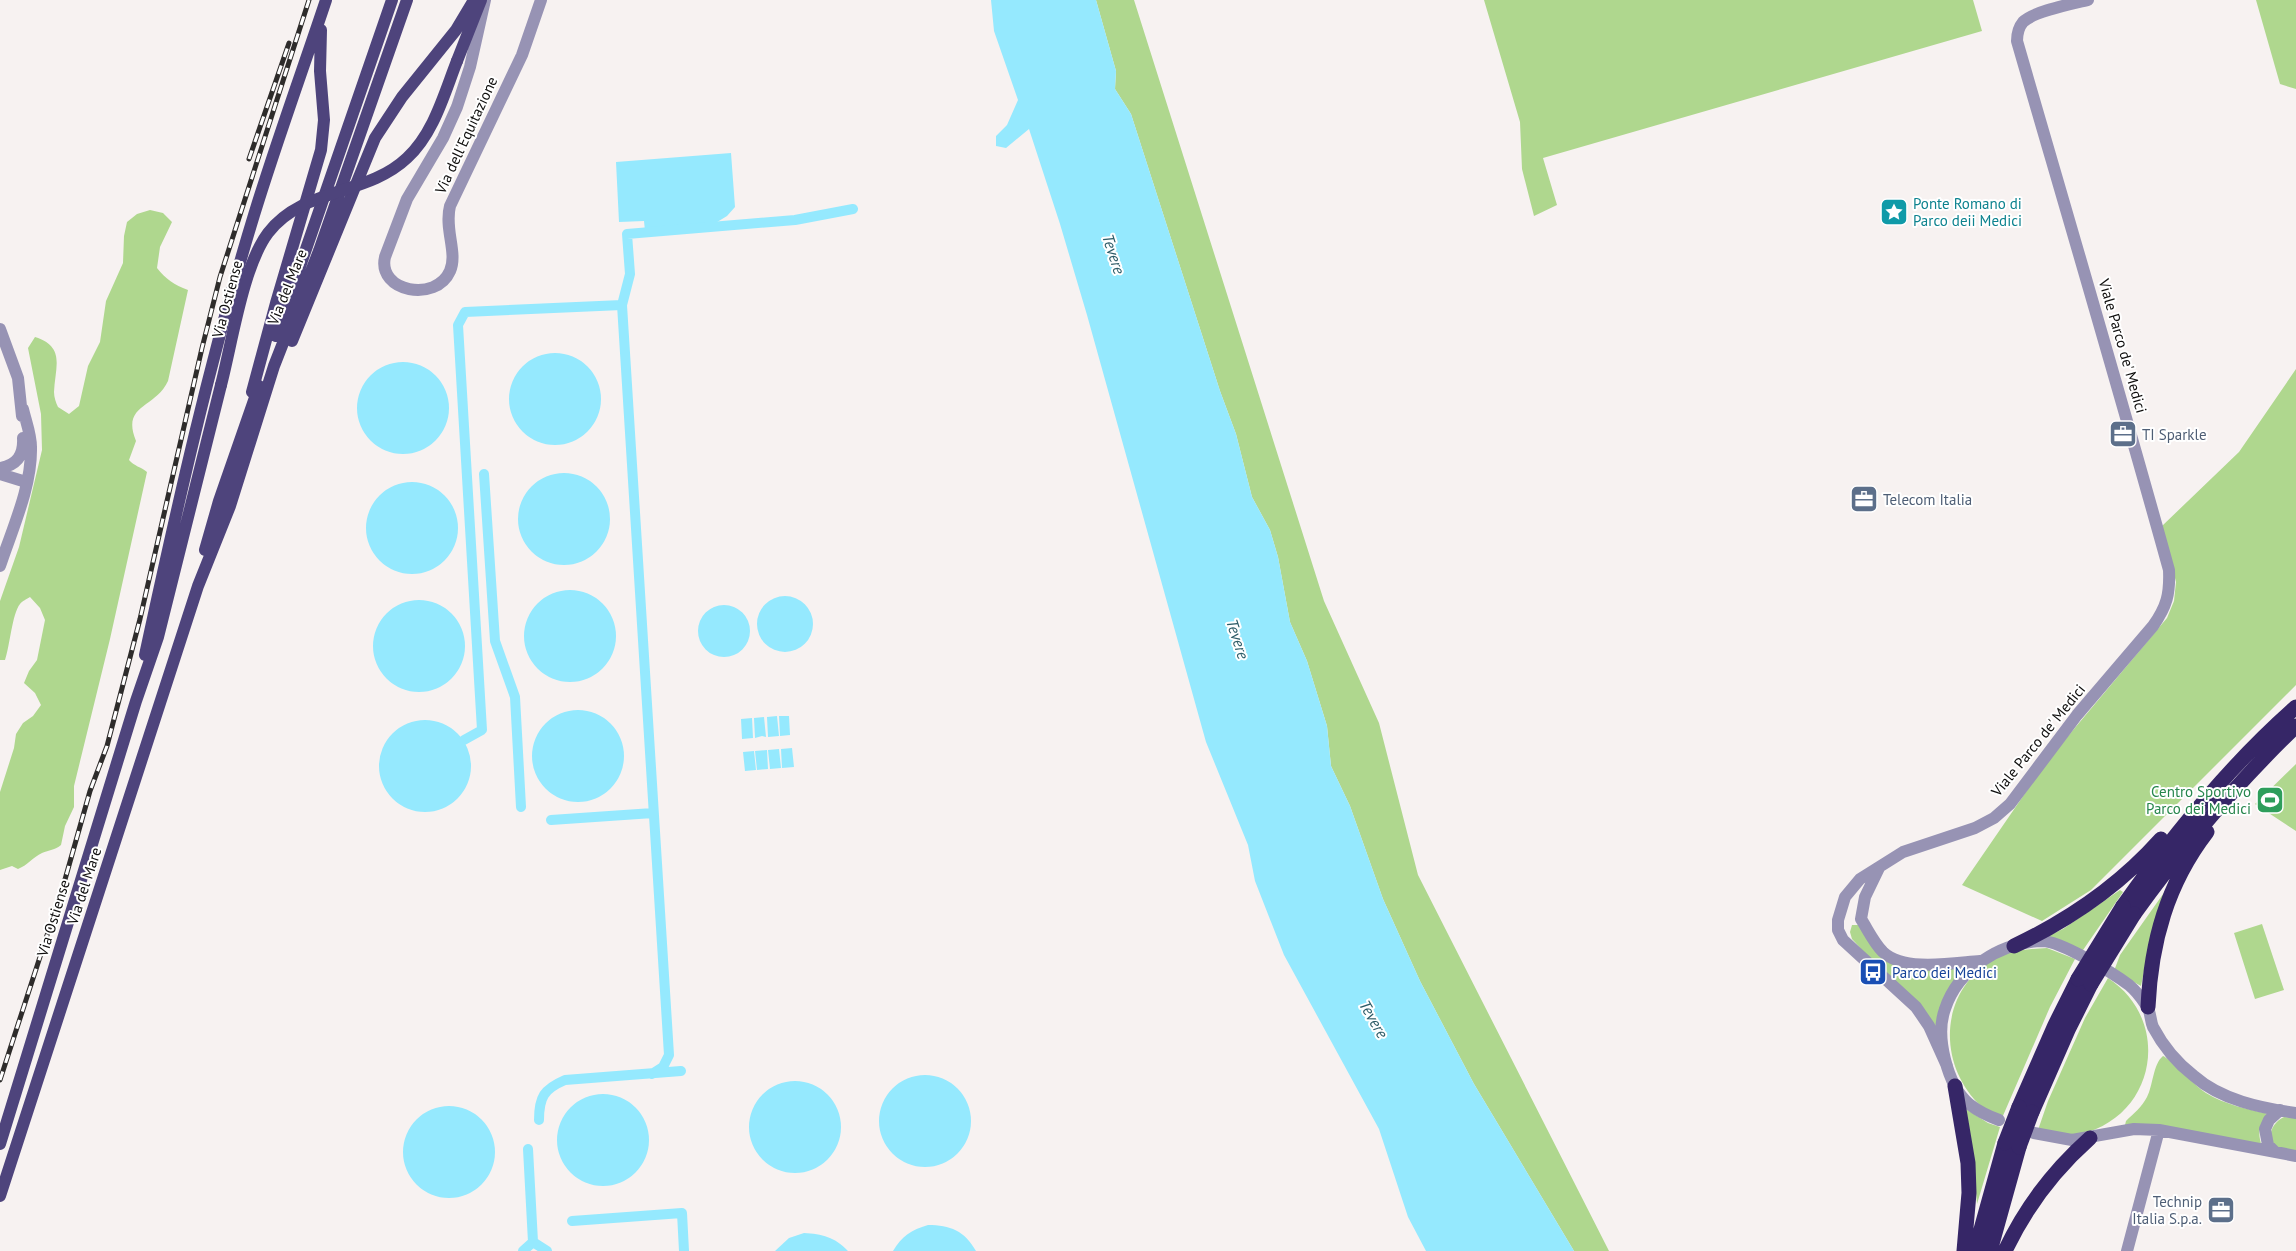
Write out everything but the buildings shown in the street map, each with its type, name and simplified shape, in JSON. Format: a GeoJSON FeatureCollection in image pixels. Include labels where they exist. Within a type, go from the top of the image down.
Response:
{"type":"FeatureCollection","features":[{"type":"Feature","properties":{"kind":"highway"},"geometry":{"type":"LineString","coordinates":[[1975,1251],[2025,1110],[2068,1030],[2085,982],[2129,910],[2196,809],[2236,765],[2296,707]]}},
{"type":"Feature","properties":{"kind":"highway"},"geometry":{"type":"LineString","coordinates":[[2129,910],[2235,786],[2296,726]]}},
{"type":"Feature","properties":{"kind":"highway"},"geometry":{"type":"LineString","coordinates":[[2148,1007],[2152,959],[2158,930],[2168,899],[2183,868],[2228,804],[2235,786]]}},
{"type":"Feature","properties":{"kind":"highway"},"geometry":{"type":"LineString","coordinates":[[2014,946],[2062,920],[2113,885],[2141,861],[2180,818],[2196,809]]}},
{"type":"Feature","properties":{"kind":"highway"},"geometry":{"type":"LineString","coordinates":[[1954,1086],[1968,1163],[1969,1186],[1964,1251]]}},
{"type":"Feature","properties":{"kind":"highway"},"geometry":{"type":"LineString","coordinates":[[2005,1251],[2018,1224],[2036,1196],[2064,1162],[2095,1136]]}},
{"type":"Feature","properties":{"kind":"highway"},"geometry":{"type":"LineString","coordinates":[[1990,1251],[2012,1145]]}},
{"type":"Feature","properties":{"kind":"main road"},"geometry":{"type":"LineString","coordinates":[[238,444],[278,296],[321,150],[324,120],[320,48],[326,0]]}},
{"type":"Feature","properties":{"kind":"main road","name":"Via Ostiense"},"geometry":{"type":"LineString","coordinates":[[136,701],[191,451],[234,287],[254,215],[326,0]]}},
{"type":"Feature","properties":{"kind":"main road","name":"Via del Mare"},"geometry":{"type":"LineString","coordinates":[[198,586],[210,531],[238,444],[392,0]]}},
{"type":"Feature","properties":{"kind":"main road","name":"Via del Mare"},"geometry":{"type":"LineString","coordinates":[[0,1196],[198,586],[230,506],[274,366],[326,232],[408,0]]}},
{"type":"Feature","properties":{"kind":"main road"},"geometry":{"type":"LineString","coordinates":[[254,428],[305,310],[375,138],[402,97],[456,30],[474,0]]}},
{"type":"Feature","properties":{"kind":"main road","name":"Via Ostiense"},"geometry":{"type":"LineString","coordinates":[[0,1144],[136,701],[158,636],[249,274],[266,236],[279,221],[296,208],[323,196],[375,179],[392,170],[407,158],[430,127],[484,0]]}},
{"type":"Feature","properties":{"kind":"street","name":"Via dell'Equitazione"},"geometry":{"type":"LineString","coordinates":[[484,0],[465,84],[451,122],[412,190],[392,234],[384,264],[387,274],[398,284],[412,290],[423,290],[439,284],[450,272],[453,256],[448,227],[450,206],[522,55],[541,0]]}},
{"type":"Feature","properties":{"kind":"street"},"geometry":{"type":"LineString","coordinates":[[2051,5],[2084,0]]}},
{"type":"Feature","properties":{"kind":"street","name":"Viale Parco de' Medici"},"geometry":{"type":"LineString","coordinates":[[1947,1066],[1929,1026],[1916,1007],[1843,940],[1838,925],[1845,897],[1860,879],[1903,852],[1975,828],[1994,818],[2010,804],[2077,715],[2154,626],[2163,612],[2170,593],[2170,570],[2083,262],[2057,183],[2017,41],[2019,29],[2024,22],[2051,5]]}},
{"type":"Feature","properties":{"kind":"street"},"geometry":{"type":"LineString","coordinates":[[0,330],[16,370],[31,446],[26,482],[0,566]]}},
{"type":"Feature","properties":{"kind":"street"},"geometry":{"type":"LineString","coordinates":[[0,468],[14,463],[22,453],[23,409]]}},
{"type":"Feature","properties":{"kind":"street"},"geometry":{"type":"LineString","coordinates":[[0,474],[26,482]]}},
{"type":"Feature","properties":{"kind":"street","name":"Viale Parco de' Medici"},"geometry":{"type":"LineString","coordinates":[[1862,920],[1864,897],[1879,868]]}},
{"type":"Feature","properties":{"kind":"street"},"geometry":{"type":"LineString","coordinates":[[1842,907],[1862,920],[1884,952],[1903,963],[1946,964],[1980,961],[2014,946],[2042,941],[2071,950],[2130,986],[2148,1007],[2152,1025],[2168,1051],[2207,1087],[2227,1096],[2280,1110],[2296,1112]]}},
{"type":"Feature","properties":{"kind":"street"},"geometry":{"type":"LineString","coordinates":[[1980,961],[1961,980],[1945,1009],[1941,1037],[1947,1066],[1954,1086],[1968,1103],[1988,1116],[1999,1120]]}},
{"type":"Feature","properties":{"kind":"street"},"geometry":{"type":"LineString","coordinates":[[2275,1152],[2268,1145],[2265,1129],[2269,1120],[2280,1110]]}},
{"type":"Feature","properties":{"kind":"street"},"geometry":{"type":"LineString","coordinates":[[2034,1133],[2052,1138],[2072,1140],[2134,1129],[2159,1130],[2296,1156]]}},
{"type":"Feature","properties":{"kind":"street"},"geometry":{"type":"LineString","coordinates":[[2127,1251],[2159,1130]]}},
{"type":"Feature","properties":{"kind":"green space"},"geometry":{"type":"Polygon","coordinates":[[[1096,0],[1134,0],[1324,601],[1379,723],[1418,875],[1609,1251],[1574,1251],[1474,1084],[1420,981],[1383,899],[1350,806],[1331,766],[1327,726],[1307,661],[1290,622],[1278,557],[1270,530],[1252,497],[1236,434],[1220,391],[1131,114],[1115,89],[1116,71],[1096,0]]]}},
{"type":"Feature","properties":{"kind":"green space"},"geometry":{"type":"Polygon","coordinates":[[[1484,0],[1973,0],[1982,31],[1543,158],[1557,205],[1534,216],[1522,169],[1520,122],[1484,0]]]}},
{"type":"Feature","properties":{"kind":"green space"},"geometry":{"type":"Polygon","coordinates":[[[2256,0],[2296,0],[2296,89],[2280,84],[2256,0]]]}},
{"type":"Feature","properties":{"kind":"green space"},"geometry":{"type":"Polygon","coordinates":[[[150,210],[163,213],[172,222],[160,247],[157,268],[171,281],[188,290],[168,381],[155,397],[136,413],[133,420],[136,441],[129,460],[147,472],[110,639],[74,786],[74,807],[65,826],[61,845],[39,855],[18,869],[12,866],[0,870],[0,792],[14,748],[16,734],[23,723],[33,716],[41,705],[35,693],[24,683],[29,671],[37,660],[45,620],[40,608],[30,597],[21,603],[17,609],[5,660],[0,660],[0,601],[19,547],[42,450],[41,414],[28,348],[35,337],[45,341],[55,352],[57,366],[55,398],[58,407],[69,414],[79,406],[88,366],[100,342],[106,301],[123,263],[124,236],[127,222],[137,214],[150,210]]]}},
{"type":"Feature","properties":{"kind":"green space"},"geometry":{"type":"Polygon","coordinates":[[[2296,369],[2296,685],[2091,890],[2042,921],[1962,885],[2048,760],[2167,618],[2174,601],[2176,582],[2162,526],[2239,452],[2296,369]]]}},
{"type":"Feature","properties":{"kind":"green space","name":"Centro Sportivo Parco dei Medici"},"geometry":{"type":"Polygon","coordinates":[[[2296,764],[2296,831],[2255,804],[2296,764]]]}},
{"type":"Feature","properties":{"kind":"green space"},"geometry":{"type":"Polygon","coordinates":[[[2168,887],[2150,941],[2141,986],[2114,971],[2120,955],[2168,887]]]}},
{"type":"Feature","properties":{"kind":"green space"},"geometry":{"type":"Polygon","coordinates":[[[2120,890],[2123,892],[2081,953],[2046,937],[2063,929],[2120,890]]]}},
{"type":"Feature","properties":{"kind":"green space"},"geometry":{"type":"Polygon","coordinates":[[[2262,924],[2284,990],[2255,999],[2234,933],[2262,924]]]}},
{"type":"Feature","properties":{"kind":"green space"},"geometry":{"type":"Polygon","coordinates":[[[1852,925],[1858,925],[1886,959],[1965,968],[1949,989],[1936,1030],[1852,939],[1850,932],[1852,925]]]}},
{"type":"Feature","properties":{"kind":"green space"},"geometry":{"type":"Polygon","coordinates":[[[2047,948],[2075,959],[2050,1007],[2002,1118],[1982,1107],[1967,1089],[1956,1070],[1951,1049],[1950,1027],[1955,1006],[1964,987],[1978,970],[1998,957],[2016,951],[2047,948]]]}},
{"type":"Feature","properties":{"kind":"green space"},"geometry":{"type":"Polygon","coordinates":[[[2108,978],[2129,996],[2142,1018],[2148,1042],[2147,1066],[2139,1089],[2126,1108],[2106,1124],[2075,1135],[2038,1130],[2048,1101],[2085,1018],[2108,978]]]}},
{"type":"Feature","properties":{"kind":"green space"},"geometry":{"type":"Polygon","coordinates":[[[2163,1056],[2206,1093],[2221,1101],[2269,1114],[2260,1128],[2262,1146],[2125,1125],[2126,1121],[2147,1097],[2157,1064],[2163,1056]]]}},
{"type":"Feature","properties":{"kind":"green space"},"geometry":{"type":"Polygon","coordinates":[[[1966,1109],[1988,1123],[2000,1127],[1977,1204],[1973,1152],[1966,1109]]]}},
{"type":"Feature","properties":{"kind":"green space"},"geometry":{"type":"Polygon","coordinates":[[[2284,1117],[2296,1118],[2296,1152],[2280,1149],[2272,1141],[2271,1132],[2273,1127],[2284,1117]]]}},
{"type":"Feature","properties":{"kind":"water","name":"Tevere"},"geometry":{"type":"Polygon","coordinates":[[[991,0],[1096,0],[1116,71],[1115,89],[1131,114],[1220,391],[1236,434],[1252,497],[1270,530],[1278,557],[1290,622],[1307,661],[1327,726],[1331,766],[1350,806],[1383,899],[1420,981],[1474,1084],[1574,1251],[1426,1251],[1408,1217],[1379,1129],[1284,955],[1255,881],[1248,845],[1206,742],[1087,315],[1029,129],[1006,148],[996,146],[996,136],[1007,125],[1018,100],[994,31],[991,0]]]}},
{"type":"Feature","properties":{"kind":"water"},"geometry":{"type":"Polygon","coordinates":[[[731,153],[735,207],[727,216],[709,227],[645,231],[644,221],[619,222],[616,162],[731,153]]]}},
{"type":"Feature","properties":{"kind":"water"},"geometry":{"type":"Polygon","coordinates":[[[555,353],[573,356],[588,366],[598,381],[601,399],[598,417],[588,432],[573,442],[555,445],[537,442],[522,432],[512,417],[509,399],[512,381],[522,366],[537,356],[555,353]]]}},
{"type":"Feature","properties":{"kind":"water"},"geometry":{"type":"Polygon","coordinates":[[[403,362],[421,365],[436,375],[446,390],[449,408],[446,426],[436,441],[421,451],[403,454],[385,451],[370,441],[360,426],[357,408],[360,390],[370,375],[385,365],[403,362]]]}},
{"type":"Feature","properties":{"kind":"water"},"geometry":{"type":"Polygon","coordinates":[[[564,473],[582,476],[597,486],[607,501],[610,519],[607,537],[597,552],[582,562],[564,565],[546,562],[531,552],[521,537],[518,519],[521,501],[531,486],[546,476],[564,473]]]}},
{"type":"Feature","properties":{"kind":"water"},"geometry":{"type":"Polygon","coordinates":[[[412,482],[430,485],[445,495],[455,510],[458,528],[455,546],[445,561],[430,571],[412,574],[394,571],[379,561],[369,546],[366,528],[369,510],[379,495],[394,485],[412,482]]]}},
{"type":"Feature","properties":{"kind":"water"},"geometry":{"type":"Polygon","coordinates":[[[570,590],[588,593],[603,603],[613,618],[616,636],[613,654],[603,669],[588,679],[570,682],[552,679],[537,669],[527,654],[524,636],[527,618],[537,603],[552,593],[570,590]]]}},
{"type":"Feature","properties":{"kind":"water"},"geometry":{"type":"Polygon","coordinates":[[[785,596],[796,598],[805,604],[811,613],[813,624],[811,635],[805,644],[796,650],[785,652],[774,650],[765,644],[759,635],[757,624],[759,613],[765,604],[774,598],[785,596]]]}},
{"type":"Feature","properties":{"kind":"water"},"geometry":{"type":"Polygon","coordinates":[[[419,600],[437,603],[452,613],[462,628],[465,646],[462,664],[452,679],[437,689],[419,692],[401,689],[386,679],[376,664],[373,646],[376,628],[386,613],[401,603],[419,600]]]}},
{"type":"Feature","properties":{"kind":"water"},"geometry":{"type":"Polygon","coordinates":[[[719,605],[729,605],[743,612],[750,626],[750,636],[743,650],[729,657],[719,657],[709,653],[702,646],[698,636],[698,626],[702,616],[709,609],[719,605]]]}},
{"type":"Feature","properties":{"kind":"water"},"geometry":{"type":"Polygon","coordinates":[[[578,710],[596,713],[611,723],[621,738],[624,756],[621,774],[611,789],[596,799],[578,802],[560,799],[545,789],[535,774],[532,756],[535,738],[545,723],[560,713],[578,710]]]}},
{"type":"Feature","properties":{"kind":"water"},"geometry":{"type":"Polygon","coordinates":[[[777,716],[779,736],[768,737],[767,717],[777,716]]]}},
{"type":"Feature","properties":{"kind":"water"},"geometry":{"type":"Polygon","coordinates":[[[779,716],[789,716],[790,735],[780,736],[779,716]]]}},
{"type":"Feature","properties":{"kind":"water"},"geometry":{"type":"Polygon","coordinates":[[[764,717],[766,737],[755,738],[754,718],[764,717]]]}},
{"type":"Feature","properties":{"kind":"water"},"geometry":{"type":"Polygon","coordinates":[[[752,718],[753,738],[742,739],[741,719],[752,718]]]}},
{"type":"Feature","properties":{"kind":"water"},"geometry":{"type":"Polygon","coordinates":[[[425,720],[443,723],[458,733],[468,748],[471,766],[468,784],[458,799],[443,809],[425,812],[407,809],[392,799],[382,784],[379,766],[382,748],[392,733],[407,723],[425,720]]]}},
{"type":"Feature","properties":{"kind":"water"},"geometry":{"type":"Polygon","coordinates":[[[792,748],[794,767],[782,768],[781,749],[792,748]]]}},
{"type":"Feature","properties":{"kind":"water"},"geometry":{"type":"Polygon","coordinates":[[[779,749],[781,768],[770,769],[768,750],[779,749]]]}},
{"type":"Feature","properties":{"kind":"water"},"geometry":{"type":"Polygon","coordinates":[[[767,750],[768,769],[757,770],[755,751],[767,750]]]}},
{"type":"Feature","properties":{"kind":"water"},"geometry":{"type":"Polygon","coordinates":[[[754,751],[756,770],[745,771],[743,752],[754,751]]]}},
{"type":"Feature","properties":{"kind":"water"},"geometry":{"type":"Polygon","coordinates":[[[925,1075],[943,1078],[958,1088],[968,1103],[971,1121],[968,1139],[958,1154],[943,1164],[925,1167],[907,1164],[892,1154],[882,1139],[879,1121],[882,1103],[892,1088],[907,1078],[925,1075]]]}},
{"type":"Feature","properties":{"kind":"water"},"geometry":{"type":"Polygon","coordinates":[[[795,1081],[813,1084],[828,1094],[838,1109],[841,1127],[838,1145],[828,1160],[813,1170],[795,1173],[777,1170],[762,1160],[752,1145],[749,1127],[752,1109],[762,1094],[777,1084],[795,1081]]]}},
{"type":"Feature","properties":{"kind":"water"},"geometry":{"type":"Polygon","coordinates":[[[603,1094],[621,1097],[636,1107],[646,1122],[649,1140],[646,1158],[636,1173],[621,1183],[603,1186],[585,1183],[570,1173],[560,1158],[557,1140],[560,1122],[570,1107],[585,1097],[603,1094]]]}},
{"type":"Feature","properties":{"kind":"water"},"geometry":{"type":"Polygon","coordinates":[[[449,1106],[467,1109],[482,1119],[492,1134],[495,1152],[492,1170],[482,1185],[467,1195],[449,1198],[431,1195],[416,1185],[406,1170],[403,1152],[406,1134],[416,1119],[431,1109],[449,1106]]]}},
{"type":"Feature","properties":{"kind":"water"},"geometry":{"type":"Polygon","coordinates":[[[928,1225],[943,1226],[956,1230],[967,1238],[976,1251],[893,1251],[908,1234],[928,1225]]]}},
{"type":"Feature","properties":{"kind":"water"},"geometry":{"type":"Polygon","coordinates":[[[804,1233],[828,1237],[838,1242],[848,1251],[775,1251],[789,1238],[804,1233]]]}},
{"type":"Feature","properties":{"kind":"waterway"},"geometry":{"type":"LineString","coordinates":[[464,740],[482,730],[458,325],[465,312],[622,305],[630,274],[627,234],[795,220],[853,209]]}},
{"type":"Feature","properties":{"kind":"waterway"},"geometry":{"type":"LineString","coordinates":[[622,305],[669,1055],[663,1067],[652,1074]]}},
{"type":"Feature","properties":{"kind":"waterway"},"geometry":{"type":"LineString","coordinates":[[484,474],[495,641],[515,697],[521,807]]}},
{"type":"Feature","properties":{"kind":"waterway"},"geometry":{"type":"LineString","coordinates":[[551,820],[653,813]]}},
{"type":"Feature","properties":{"kind":"waterway"},"geometry":{"type":"LineString","coordinates":[[539,1120],[540,1105],[544,1095],[552,1087],[565,1080],[681,1071]]}},
{"type":"Feature","properties":{"kind":"waterway"},"geometry":{"type":"LineString","coordinates":[[528,1149],[533,1242],[547,1251]]}},
{"type":"Feature","properties":{"kind":"waterway"},"geometry":{"type":"LineString","coordinates":[[572,1221],[682,1213],[684,1251]]}},
{"type":"Feature","properties":{"kind":"waterway"},"geometry":{"type":"LineString","coordinates":[[523,1251],[533,1242]]}},
{"type":"Feature","properties":{"kind":"railway"},"geometry":{"type":"LineString","coordinates":[[0,1080],[64,883],[90,791],[107,746],[140,619],[220,277],[309,0]]}},
{"type":"Feature","properties":{"kind":"railway"},"geometry":{"type":"LineString","coordinates":[[249,159],[289,43]]}},
{"type":"Feature","properties":{"kind":"place","name":"Ponte Romano di Parco deii Medici"},"geometry":{"type":"Point","coordinates":[1894,212]}},
{"type":"Feature","properties":{"kind":"place","name":"TI Sparkle"},"geometry":{"type":"Point","coordinates":[2123,434]}},
{"type":"Feature","properties":{"kind":"place","name":"Telecom Italia"},"geometry":{"type":"Point","coordinates":[1864,499]}},
{"type":"Feature","properties":{"kind":"place","name":"Centro Sportivo Parco dei Medici"},"geometry":{"type":"Point","coordinates":[2270,800]}},
{"type":"Feature","properties":{"kind":"place","name":"Parco dei Medici"},"geometry":{"type":"Point","coordinates":[1873,972]}},
{"type":"Feature","properties":{"kind":"place","name":"Technip Italia S.p.a."},"geometry":{"type":"Point","coordinates":[2221,1210]}}]}
